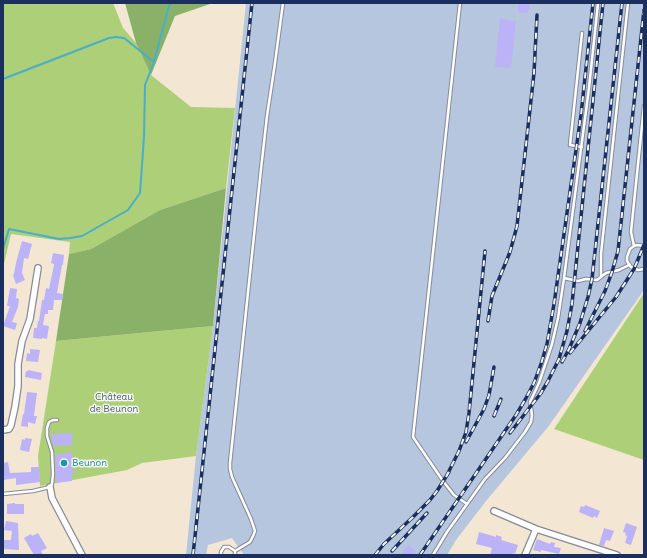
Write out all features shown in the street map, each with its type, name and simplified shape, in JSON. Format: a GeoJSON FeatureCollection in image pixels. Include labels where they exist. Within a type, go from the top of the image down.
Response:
{"type":"FeatureCollection","features":[{"type":"Feature","properties":{"kind":"street"},"geometry":{"type":"LineString","coordinates":[[3,430],[11,425],[16,407],[18,364],[22,341],[30,319],[38,268]]}},
{"type":"Feature","properties":{"kind":"street"},"geometry":{"type":"LineString","coordinates":[[50,487],[52,498],[82,555]]}},
{"type":"Feature","properties":{"kind":"street"},"geometry":{"type":"LineString","coordinates":[[494,511],[536,529],[617,555]]}},
{"type":"Feature","properties":{"kind":"street"},"geometry":{"type":"LineString","coordinates":[[525,555],[536,529]]}},
{"type":"Feature","properties":{"kind":"lane"},"geometry":{"type":"LineString","coordinates":[[221,555],[224,548],[229,547],[235,553],[250,542],[254,531],[251,519],[232,477],[230,463],[267,116],[283,3]]}},
{"type":"Feature","properties":{"kind":"lane"},"geometry":{"type":"LineString","coordinates":[[460,3],[413,437],[454,495],[467,504]]}},
{"type":"Feature","properties":{"kind":"lane"},"geometry":{"type":"LineString","coordinates":[[433,555],[447,532],[485,479],[505,458],[531,422],[532,415],[530,402],[539,383],[552,344],[564,278],[590,88],[598,3]]}},
{"type":"Feature","properties":{"kind":"lane"},"geometry":{"type":"LineString","coordinates":[[601,277],[601,254],[628,3]]}},
{"type":"Feature","properties":{"kind":"lane"},"geometry":{"type":"LineString","coordinates":[[582,33],[570,144],[582,147]]}},
{"type":"Feature","properties":{"kind":"lane"},"geometry":{"type":"LineString","coordinates":[[634,246],[631,232],[644,106]]}},
{"type":"Feature","properties":{"kind":"lane"},"geometry":{"type":"LineString","coordinates":[[644,246],[634,246],[630,249],[627,257],[629,265],[634,269],[644,269]]}},
{"type":"Feature","properties":{"kind":"lane"},"geometry":{"type":"LineString","coordinates":[[564,278],[578,281],[586,278],[597,280],[608,272],[620,270],[629,265]]}},
{"type":"Feature","properties":{"kind":"lane"},"geometry":{"type":"LineString","coordinates":[[3,494],[33,491],[50,487],[52,484],[53,474],[52,452],[47,436],[47,428],[49,422],[57,420]]}},
{"type":"Feature","properties":{"kind":"shaded area"},"geometry":{"type":"Polygon","coordinates":[[[246,3],[644,3],[644,290],[548,427],[486,501],[456,540],[447,555],[244,555],[232,538],[208,545],[206,555],[186,555],[196,456],[213,326],[246,3]]]}},
{"type":"Feature","properties":{"kind":"green space"},"geometry":{"type":"Polygon","coordinates":[[[3,3],[113,3],[123,28],[136,43],[151,75],[191,107],[235,108],[226,188],[160,210],[91,249],[69,254],[70,242],[11,234],[3,268],[3,3]]]}},
{"type":"Feature","properties":{"kind":"green space"},"geometry":{"type":"Polygon","coordinates":[[[125,3],[213,3],[175,16],[151,75],[136,43],[125,3]]]}},
{"type":"Feature","properties":{"kind":"green space"},"geometry":{"type":"Polygon","coordinates":[[[226,188],[213,326],[56,341],[69,254],[91,249],[160,210],[226,188]]]}},
{"type":"Feature","properties":{"kind":"green space"},"geometry":{"type":"Polygon","coordinates":[[[644,293],[644,460],[554,429],[644,293]]]}},
{"type":"Feature","properties":{"kind":"green space","name":"Château de Beunon"},"geometry":{"type":"Polygon","coordinates":[[[213,326],[196,456],[142,463],[127,470],[40,486],[38,456],[56,341],[213,326]]]}},
{"type":"Feature","properties":{"kind":"building"},"geometry":{"type":"Polygon","coordinates":[[[518,3],[530,3],[528,13],[518,12],[518,3]]]}},
{"type":"Feature","properties":{"kind":"building"},"geometry":{"type":"Polygon","coordinates":[[[500,19],[516,21],[511,68],[495,67],[500,19]]]}},
{"type":"Feature","properties":{"kind":"building"},"geometry":{"type":"Polygon","coordinates":[[[22,241],[32,244],[28,259],[24,258],[22,273],[25,280],[16,284],[13,275],[22,241]]]}},
{"type":"Feature","properties":{"kind":"building"},"geometry":{"type":"Polygon","coordinates":[[[53,253],[64,255],[57,293],[63,294],[62,300],[54,300],[53,310],[48,310],[48,314],[45,314],[43,325],[49,326],[47,339],[33,338],[34,328],[37,328],[39,321],[42,300],[44,300],[46,288],[49,289],[54,265],[51,263],[53,253]]]}},
{"type":"Feature","properties":{"kind":"building"},"geometry":{"type":"Polygon","coordinates":[[[10,288],[17,289],[16,298],[19,299],[18,307],[12,322],[17,323],[15,330],[3,326],[10,306],[7,306],[10,288]]]}},
{"type":"Feature","properties":{"kind":"building"},"geometry":{"type":"Polygon","coordinates":[[[30,349],[40,350],[38,362],[26,361],[27,353],[30,354],[30,349]]]}},
{"type":"Feature","properties":{"kind":"building"},"geometry":{"type":"Polygon","coordinates":[[[28,370],[42,373],[41,380],[25,377],[26,371],[28,370]]]}},
{"type":"Feature","properties":{"kind":"building"},"geometry":{"type":"Polygon","coordinates":[[[27,392],[37,393],[34,416],[37,416],[35,424],[28,422],[28,427],[21,426],[27,392]]]}},
{"type":"Feature","properties":{"kind":"building"},"geometry":{"type":"Polygon","coordinates":[[[72,433],[72,445],[53,446],[51,434],[72,433]]]}},
{"type":"Feature","properties":{"kind":"building"},"geometry":{"type":"Polygon","coordinates":[[[25,438],[32,439],[29,452],[20,450],[22,439],[25,440],[25,438]]]}},
{"type":"Feature","properties":{"kind":"building","name":"Beunon"},"geometry":{"type":"Polygon","coordinates":[[[72,452],[72,470],[76,471],[72,474],[72,481],[56,483],[55,455],[72,452]]]}},
{"type":"Feature","properties":{"kind":"building"},"geometry":{"type":"Polygon","coordinates":[[[8,462],[10,473],[31,472],[31,467],[39,467],[40,482],[16,485],[16,478],[3,480],[3,463],[8,462]]]}},
{"type":"Feature","properties":{"kind":"building"},"geometry":{"type":"Polygon","coordinates":[[[7,504],[24,504],[24,514],[7,514],[7,504]]]}},
{"type":"Feature","properties":{"kind":"building"},"geometry":{"type":"Polygon","coordinates":[[[585,505],[600,511],[597,518],[594,516],[593,518],[579,512],[581,506],[584,507],[585,505]]]}},
{"type":"Feature","properties":{"kind":"building"},"geometry":{"type":"Polygon","coordinates":[[[6,521],[18,523],[19,550],[3,549],[3,540],[11,540],[12,531],[4,530],[6,521]]]}},
{"type":"Feature","properties":{"kind":"building"},"geometry":{"type":"Polygon","coordinates":[[[626,523],[637,527],[631,545],[625,543],[627,536],[625,535],[626,533],[623,532],[626,523]]]}},
{"type":"Feature","properties":{"kind":"building"},"geometry":{"type":"Polygon","coordinates":[[[604,528],[614,531],[610,541],[606,540],[604,546],[599,545],[604,528]]]}},
{"type":"Feature","properties":{"kind":"building"},"geometry":{"type":"Polygon","coordinates":[[[479,532],[496,537],[496,535],[502,537],[501,540],[518,545],[515,554],[490,555],[492,548],[476,544],[479,532]]]}},
{"type":"Feature","properties":{"kind":"building"},"geometry":{"type":"Polygon","coordinates":[[[38,533],[47,548],[41,551],[43,555],[34,555],[24,538],[31,534],[32,536],[38,533]]]}},
{"type":"Feature","properties":{"kind":"building"},"geometry":{"type":"Polygon","coordinates":[[[537,539],[550,544],[551,542],[555,543],[554,547],[561,548],[559,554],[541,550],[541,552],[533,550],[537,539]]]}},
{"type":"Feature","properties":{"kind":"building"},"geometry":{"type":"Polygon","coordinates":[[[409,545],[416,552],[413,555],[404,555],[402,553],[409,545]]]}},
{"type":"Feature","properties":{"kind":"waterway"},"geometry":{"type":"LineString","coordinates":[[3,79],[109,38],[116,37],[124,38],[154,62],[171,3]]}},
{"type":"Feature","properties":{"kind":"waterway"},"geometry":{"type":"LineString","coordinates":[[3,249],[9,229],[59,239],[70,238],[82,236],[128,210],[140,193],[144,137],[145,85],[154,62]]}},
{"type":"Feature","properties":{"kind":"railway"},"geometry":{"type":"LineString","coordinates":[[193,555],[252,3]]}},
{"type":"Feature","properties":{"kind":"railway"},"geometry":{"type":"LineString","coordinates":[[420,555],[516,415],[534,383],[541,364],[547,344],[554,304],[581,115],[593,3]]}},
{"type":"Feature","properties":{"kind":"railway"},"geometry":{"type":"LineString","coordinates":[[510,433],[541,393],[548,381],[559,359],[567,331],[572,304],[603,3]]}},
{"type":"Feature","properties":{"kind":"railway"},"geometry":{"type":"LineString","coordinates":[[562,362],[580,323],[592,279],[622,3]]}},
{"type":"Feature","properties":{"kind":"railway"},"geometry":{"type":"LineString","coordinates":[[585,331],[605,291],[618,251],[644,10]]}},
{"type":"Feature","properties":{"kind":"railway"},"geometry":{"type":"LineString","coordinates":[[488,321],[492,296],[510,252],[517,226],[534,73],[537,15]]}},
{"type":"Feature","properties":{"kind":"railway"},"geometry":{"type":"LineString","coordinates":[[570,353],[616,297],[634,269],[644,245]]}},
{"type":"Feature","properties":{"kind":"railway"},"geometry":{"type":"LineString","coordinates":[[446,477],[459,451],[466,432],[485,251]]}},
{"type":"Feature","properties":{"kind":"railway"},"geometry":{"type":"LineString","coordinates":[[466,442],[484,409],[489,395],[494,367]]}},
{"type":"Feature","properties":{"kind":"railway"},"geometry":{"type":"LineString","coordinates":[[494,416],[501,399]]}},
{"type":"Feature","properties":{"kind":"railway"},"geometry":{"type":"LineString","coordinates":[[375,555],[384,544],[430,500],[449,472]]}},
{"type":"Feature","properties":{"kind":"railway"},"geometry":{"type":"LineString","coordinates":[[392,551],[427,513]]}},
{"type":"Feature","properties":{"kind":"place","name":"Beunon"},"geometry":{"type":"Point","coordinates":[64,463]}}]}
